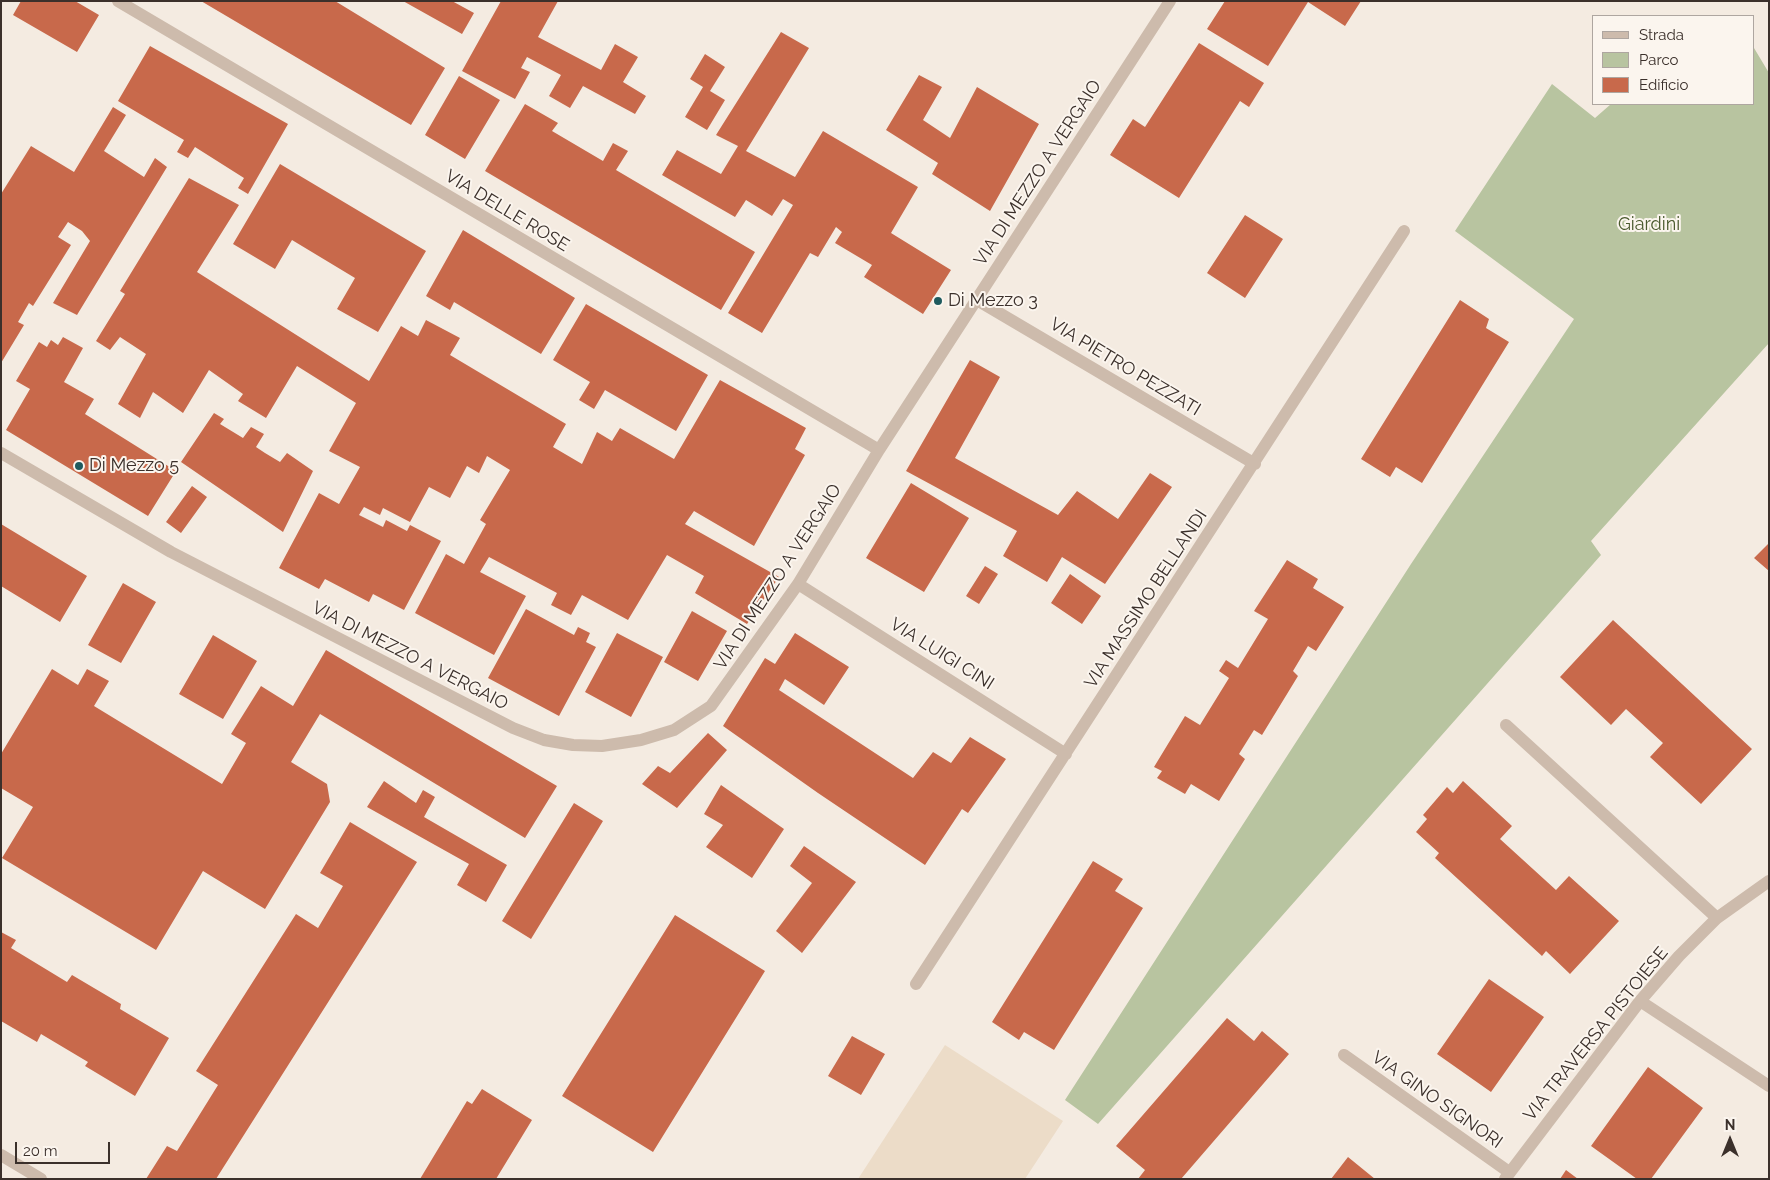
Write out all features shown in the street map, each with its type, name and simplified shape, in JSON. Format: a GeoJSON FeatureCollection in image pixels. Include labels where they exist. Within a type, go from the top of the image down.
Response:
{"type":"FeatureCollection","features":[{"type":"Feature","properties":{"kind":"street","name":"VIA DELLE ROSE"},"geometry":{"type":"LineString","coordinates":[[118,1],[879,450]]}},
{"type":"Feature","properties":{"kind":"street","name":"VIA DI MEZZO A VERGAIO"},"geometry":{"type":"LineString","coordinates":[[1,453],[171,552],[481,713],[544,740],[573,746],[602,746],[641,740],[674,730],[711,706],[798,584],[879,450],[1170,1]]}},
{"type":"Feature","properties":{"kind":"street","name":"VIA MASSIMO BELLANDI"},"geometry":{"type":"LineString","coordinates":[[916,984],[1255,464],[1404,231]]}},
{"type":"Feature","properties":{"kind":"street","name":"VIA PIETRO PEZZATI"},"geometry":{"type":"LineString","coordinates":[[977,300],[1255,464]]}},
{"type":"Feature","properties":{"kind":"street","name":"VIA LUIGI CINI"},"geometry":{"type":"LineString","coordinates":[[798,584],[1066,754]]}},
{"type":"Feature","properties":{"kind":"street"},"geometry":{"type":"LineString","coordinates":[[1506,725],[1718,918]]}},
{"type":"Feature","properties":{"kind":"street","name":"VIA TRAVERSA PISTOIESE"},"geometry":{"type":"LineString","coordinates":[[1507,1176],[1640,1001],[1679,956],[1718,918],[1769,881]]}},
{"type":"Feature","properties":{"kind":"street"},"geometry":{"type":"LineString","coordinates":[[1640,1001],[1769,1086]]}},
{"type":"Feature","properties":{"kind":"street","name":"VIA GINO SIGNORI"},"geometry":{"type":"LineString","coordinates":[[1344,1055],[1507,1176]]}},
{"type":"Feature","properties":{"kind":"street"},"geometry":{"type":"LineString","coordinates":[[1,1155],[42,1179]]}},
{"type":"Feature","properties":{"kind":"green space","name":"Giardini"},"geometry":{"type":"Polygon","coordinates":[[[1755,50],[1769,73],[1769,343],[1591,541],[1601,555],[1098,1124],[1065,1100],[1411,564],[1574,319],[1455,231],[1552,84],[1595,118],[1610,105],[1755,105],[1755,50]]]}},
{"type":"Feature","properties":{"kind":"shaded area"},"geometry":{"type":"Polygon","coordinates":[[[945,1045],[1063,1121],[1025,1179],[858,1179],[945,1045]]]}},
{"type":"Feature","properties":{"kind":"building"},"geometry":{"type":"Polygon","coordinates":[[[21,1],[75,1],[99,15],[77,52],[13,15],[21,1]]]}},
{"type":"Feature","properties":{"kind":"building"},"geometry":{"type":"Polygon","coordinates":[[[201,1],[335,1],[445,68],[411,125],[201,1]]]}},
{"type":"Feature","properties":{"kind":"building"},"geometry":{"type":"Polygon","coordinates":[[[403,1],[452,1],[474,13],[462,34],[403,1]]]}},
{"type":"Feature","properties":{"kind":"building"},"geometry":{"type":"Polygon","coordinates":[[[501,1],[558,1],[538,37],[601,70],[615,44],[638,57],[623,82],[646,96],[635,114],[583,86],[570,108],[549,96],[561,75],[527,57],[521,68],[530,72],[515,99],[462,71],[501,1]]]}},
{"type":"Feature","properties":{"kind":"building"},"geometry":{"type":"Polygon","coordinates":[[[1225,1],[1361,1],[1345,26],[1308,2],[1268,66],[1207,29],[1225,1]]]}},
{"type":"Feature","properties":{"kind":"building"},"geometry":{"type":"Polygon","coordinates":[[[781,32],[809,48],[746,151],[795,177],[823,131],[918,187],[891,233],[951,270],[923,314],[864,277],[872,265],[835,243],[842,232],[836,227],[818,257],[810,253],[762,333],[728,313],[793,205],[783,199],[772,216],[746,200],[735,217],[662,175],[677,150],[721,174],[738,146],[716,135],[781,32]]]}},
{"type":"Feature","properties":{"kind":"building"},"geometry":{"type":"Polygon","coordinates":[[[1199,43],[1264,83],[1249,107],[1240,101],[1179,198],[1110,155],[1133,119],[1145,127],[1199,43]]]}},
{"type":"Feature","properties":{"kind":"building"},"geometry":{"type":"Polygon","coordinates":[[[150,46],[288,124],[248,194],[238,188],[244,178],[195,147],[188,158],[177,152],[184,140],[118,101],[150,46]]]}},
{"type":"Feature","properties":{"kind":"building"},"geometry":{"type":"Polygon","coordinates":[[[705,54],[725,67],[710,91],[725,100],[707,130],[685,117],[703,87],[690,79],[705,54]]]}},
{"type":"Feature","properties":{"kind":"building"},"geometry":{"type":"Polygon","coordinates":[[[919,75],[942,87],[923,120],[950,138],[977,87],[1039,124],[990,211],[932,174],[938,163],[886,130],[919,75]]]}},
{"type":"Feature","properties":{"kind":"building"},"geometry":{"type":"Polygon","coordinates":[[[459,76],[500,100],[465,159],[425,135],[459,76]]]}},
{"type":"Feature","properties":{"kind":"building"},"geometry":{"type":"Polygon","coordinates":[[[525,104],[558,123],[552,131],[603,161],[613,143],[628,151],[616,170],[755,252],[721,310],[485,171],[525,104]]]}},
{"type":"Feature","properties":{"kind":"building"},"geometry":{"type":"Polygon","coordinates":[[[113,107],[126,115],[104,151],[144,177],[155,158],[167,167],[77,315],[53,303],[90,241],[82,231],[68,222],[58,237],[71,245],[33,306],[29,303],[18,322],[24,325],[1,363],[1,194],[31,146],[74,172],[113,107]]]}},
{"type":"Feature","properties":{"kind":"building"},"geometry":{"type":"Polygon","coordinates":[[[280,164],[426,251],[378,332],[337,309],[355,278],[292,240],[275,269],[233,244],[280,164]]]}},
{"type":"Feature","properties":{"kind":"building"},"geometry":{"type":"Polygon","coordinates":[[[189,178],[239,205],[197,272],[369,381],[401,326],[418,336],[426,320],[460,338],[450,355],[566,424],[553,447],[582,464],[597,432],[612,441],[620,428],[674,459],[720,380],[806,428],[795,449],[805,455],[754,546],[694,511],[685,524],[779,577],[747,624],[695,593],[704,576],[667,555],[628,620],[582,595],[571,615],[551,605],[557,593],[489,557],[480,572],[526,596],[494,655],[415,613],[446,554],[464,564],[486,524],[480,520],[510,470],[487,456],[479,473],[467,466],[450,498],[429,487],[410,522],[383,508],[380,515],[364,507],[359,515],[383,527],[386,520],[407,531],[410,525],[441,541],[404,610],[373,594],[369,602],[325,579],[319,589],[279,568],[319,493],[339,504],[360,467],[329,451],[356,403],[297,366],[266,418],[238,401],[243,394],[209,370],[183,413],[153,392],[140,418],[118,404],[146,354],[120,337],[110,350],[96,341],[125,294],[120,291],[189,178]]]}},
{"type":"Feature","properties":{"kind":"building"},"geometry":{"type":"Polygon","coordinates":[[[1245,215],[1283,239],[1245,298],[1207,273],[1245,215]]]}},
{"type":"Feature","properties":{"kind":"building"},"geometry":{"type":"Polygon","coordinates":[[[463,230],[575,298],[541,354],[454,302],[450,310],[426,296],[463,230]]]}},
{"type":"Feature","properties":{"kind":"building"},"geometry":{"type":"Polygon","coordinates":[[[1460,300],[1489,319],[1486,328],[1509,342],[1422,483],[1396,467],[1390,477],[1361,459],[1460,300]]]}},
{"type":"Feature","properties":{"kind":"building"},"geometry":{"type":"Polygon","coordinates":[[[586,304],[708,375],[676,431],[605,390],[594,409],[579,400],[590,382],[553,360],[586,304]]]}},
{"type":"Feature","properties":{"kind":"building"},"geometry":{"type":"Polygon","coordinates":[[[63,337],[83,348],[64,382],[94,399],[85,414],[176,471],[148,516],[6,430],[30,389],[16,381],[39,342],[47,347],[51,340],[58,345],[63,337]]]}},
{"type":"Feature","properties":{"kind":"building"},"geometry":{"type":"Polygon","coordinates":[[[970,360],[1000,377],[955,458],[1058,515],[1077,491],[1118,519],[1150,473],[1172,487],[1105,584],[1062,557],[1047,582],[1003,556],[1017,531],[906,471],[970,360]]]}},
{"type":"Feature","properties":{"kind":"building"},"geometry":{"type":"Polygon","coordinates":[[[214,413],[224,419],[220,424],[243,438],[251,427],[264,434],[256,447],[280,462],[287,453],[313,471],[283,532],[181,462],[214,413]]]}},
{"type":"Feature","properties":{"kind":"building"},"geometry":{"type":"Polygon","coordinates":[[[911,483],[969,518],[924,592],[866,558],[911,483]]]}},
{"type":"Feature","properties":{"kind":"building"},"geometry":{"type":"Polygon","coordinates":[[[192,486],[207,497],[181,533],[166,522],[192,486]]]}},
{"type":"Feature","properties":{"kind":"building"},"geometry":{"type":"Polygon","coordinates":[[[1,524],[87,576],[60,622],[1,586],[1,524]]]}},
{"type":"Feature","properties":{"kind":"building"},"geometry":{"type":"Polygon","coordinates":[[[1769,543],[1769,571],[1754,558],[1769,543]]]}},
{"type":"Feature","properties":{"kind":"building"},"geometry":{"type":"Polygon","coordinates":[[[1287,560],[1318,579],[1313,588],[1344,607],[1316,651],[1308,646],[1293,671],[1298,676],[1262,735],[1254,730],[1239,754],[1245,759],[1219,801],[1191,784],[1185,794],[1157,778],[1162,771],[1154,767],[1185,716],[1200,725],[1229,678],[1219,671],[1226,660],[1238,668],[1268,619],[1254,611],[1287,560]]]}},
{"type":"Feature","properties":{"kind":"building"},"geometry":{"type":"Polygon","coordinates":[[[985,566],[998,574],[979,604],[966,596],[985,566]]]}},
{"type":"Feature","properties":{"kind":"building"},"geometry":{"type":"Polygon","coordinates":[[[1070,574],[1101,596],[1082,624],[1051,603],[1070,574]]]}},
{"type":"Feature","properties":{"kind":"building"},"geometry":{"type":"Polygon","coordinates":[[[123,583],[156,602],[121,663],[88,645],[123,583]]]}},
{"type":"Feature","properties":{"kind":"building"},"geometry":{"type":"Polygon","coordinates":[[[526,609],[574,635],[578,627],[590,633],[586,642],[596,647],[559,716],[488,678],[526,609]]]}},
{"type":"Feature","properties":{"kind":"building"},"geometry":{"type":"Polygon","coordinates":[[[692,611],[727,631],[698,681],[664,662],[692,611]]]}},
{"type":"Feature","properties":{"kind":"building"},"geometry":{"type":"Polygon","coordinates":[[[1613,620],[1752,749],[1701,804],[1650,757],[1663,743],[1626,709],[1611,725],[1560,677],[1613,620]]]}},
{"type":"Feature","properties":{"kind":"building"},"geometry":{"type":"Polygon","coordinates":[[[617,633],[663,657],[631,717],[585,692],[617,633]]]}},
{"type":"Feature","properties":{"kind":"building"},"geometry":{"type":"Polygon","coordinates":[[[795,633],[849,667],[824,705],[785,679],[779,690],[913,778],[933,752],[951,763],[970,737],[1006,759],[968,813],[962,809],[925,865],[723,726],[765,658],[775,664],[795,633]]]}},
{"type":"Feature","properties":{"kind":"building"},"geometry":{"type":"Polygon","coordinates":[[[213,635],[257,661],[223,719],[179,694],[213,635]]]}},
{"type":"Feature","properties":{"kind":"building"},"geometry":{"type":"Polygon","coordinates":[[[326,650],[557,786],[525,838],[320,714],[291,762],[327,784],[330,802],[265,909],[203,871],[156,950],[2,858],[33,807],[1,788],[1,754],[52,669],[78,685],[87,669],[109,681],[94,706],[222,784],[246,743],[231,734],[261,686],[293,706],[326,650]]]}},
{"type":"Feature","properties":{"kind":"building"},"geometry":{"type":"Polygon","coordinates":[[[708,733],[727,750],[677,808],[642,784],[658,766],[670,773],[708,733]]]}},
{"type":"Feature","properties":{"kind":"building"},"geometry":{"type":"Polygon","coordinates":[[[384,781],[416,803],[423,790],[435,797],[424,817],[507,865],[486,902],[457,885],[469,864],[367,807],[384,781]]]}},
{"type":"Feature","properties":{"kind":"building"},"geometry":{"type":"Polygon","coordinates":[[[1463,781],[1512,826],[1500,839],[1556,890],[1569,876],[1619,921],[1570,974],[1546,951],[1542,956],[1435,858],[1439,853],[1416,832],[1427,819],[1423,815],[1447,787],[1453,793],[1463,781]]]}},
{"type":"Feature","properties":{"kind":"building"},"geometry":{"type":"Polygon","coordinates":[[[721,785],[784,829],[752,878],[706,847],[723,825],[704,814],[721,785]]]}},
{"type":"Feature","properties":{"kind":"building"},"geometry":{"type":"Polygon","coordinates":[[[574,803],[603,821],[531,939],[502,921],[574,803]]]}},
{"type":"Feature","properties":{"kind":"building"},"geometry":{"type":"Polygon","coordinates":[[[350,822],[417,862],[216,1179],[146,1179],[167,1146],[177,1151],[218,1085],[196,1071],[296,914],[318,928],[343,886],[320,873],[350,822]]]}},
{"type":"Feature","properties":{"kind":"building"},"geometry":{"type":"Polygon","coordinates":[[[804,846],[856,882],[802,953],[776,931],[812,883],[790,866],[804,846]]]}},
{"type":"Feature","properties":{"kind":"building"},"geometry":{"type":"Polygon","coordinates":[[[1093,861],[1123,879],[1115,891],[1143,908],[1054,1050],[1024,1032],[1019,1040],[992,1022],[1093,861]]]}},
{"type":"Feature","properties":{"kind":"building"},"geometry":{"type":"Polygon","coordinates":[[[675,915],[765,971],[653,1152],[562,1096],[675,915]]]}},
{"type":"Feature","properties":{"kind":"building"},"geometry":{"type":"Polygon","coordinates":[[[1,932],[16,940],[11,948],[67,982],[72,975],[121,1004],[120,1009],[169,1038],[135,1096],[85,1066],[88,1062],[41,1034],[37,1042],[1,1021],[1,932]]]}},
{"type":"Feature","properties":{"kind":"building"},"geometry":{"type":"Polygon","coordinates":[[[1489,979],[1544,1017],[1491,1092],[1437,1054],[1489,979]]]}},
{"type":"Feature","properties":{"kind":"building"},"geometry":{"type":"Polygon","coordinates":[[[1227,1018],[1254,1041],[1262,1031],[1289,1054],[1181,1179],[1138,1179],[1145,1170],[1116,1146],[1227,1018]]]}},
{"type":"Feature","properties":{"kind":"building"},"geometry":{"type":"Polygon","coordinates":[[[852,1036],[885,1054],[861,1095],[828,1076],[852,1036]]]}},
{"type":"Feature","properties":{"kind":"building"},"geometry":{"type":"Polygon","coordinates":[[[1648,1067],[1703,1108],[1651,1179],[1637,1179],[1591,1146],[1648,1067]]]}},
{"type":"Feature","properties":{"kind":"building"},"geometry":{"type":"Polygon","coordinates":[[[482,1089],[532,1120],[496,1179],[420,1179],[467,1101],[472,1104],[482,1089]]]}},
{"type":"Feature","properties":{"kind":"building"},"geometry":{"type":"Polygon","coordinates":[[[1348,1157],[1375,1179],[1331,1179],[1348,1157]]]}},
{"type":"Feature","properties":{"kind":"building"},"geometry":{"type":"Polygon","coordinates":[[[1566,1170],[1578,1179],[1560,1179],[1566,1170]]]}},
{"type":"Feature","properties":{"kind":"place","name":"Di Mezzo 3"},"geometry":{"type":"Point","coordinates":[938,301]}},
{"type":"Feature","properties":{"kind":"place","name":"Di Mezzo 5"},"geometry":{"type":"Point","coordinates":[79,466]}}]}
